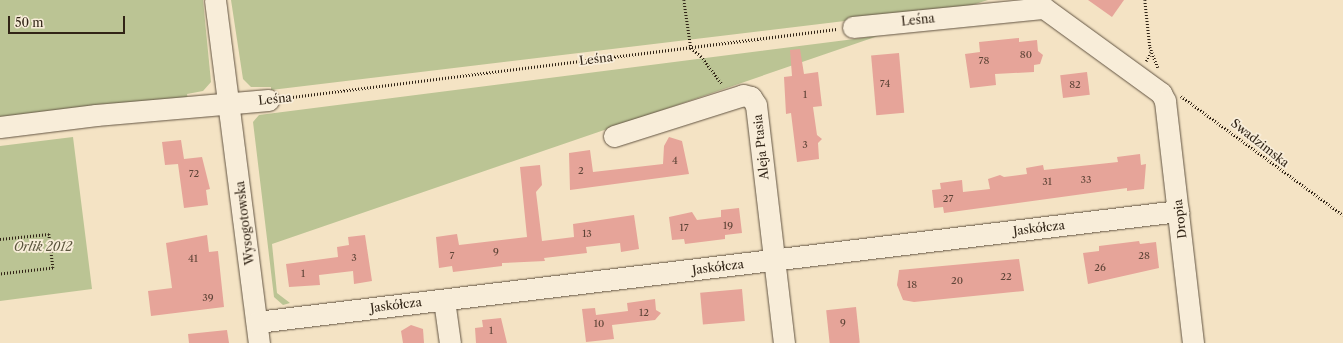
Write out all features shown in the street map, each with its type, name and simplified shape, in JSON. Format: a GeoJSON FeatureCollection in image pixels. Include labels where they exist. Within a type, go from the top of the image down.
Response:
{"type":"FeatureCollection","features":[{"type":"Feature","properties":{"kind":"street","name":"Wysogotowska"},"geometry":{"type":"LineString","coordinates":[[215,0],[230,103],[259,343]]}},
{"type":"Feature","properties":{"kind":"street","name":"Leśna"},"geometry":{"type":"LineString","coordinates":[[853,27],[1044,8],[1164,96]]}},
{"type":"Feature","properties":{"kind":"street","name":"Aleja Ptasia"},"geometry":{"type":"LineString","coordinates":[[614,136],[732,98],[747,95],[756,105],[784,343]]}},
{"type":"Feature","properties":{"kind":"street","name":"Dropia"},"geometry":{"type":"LineString","coordinates":[[1164,96],[1193,343]]}},
{"type":"Feature","properties":{"kind":"street","name":"Leśna"},"geometry":{"type":"LineString","coordinates":[[0,127],[268,100]]}},
{"type":"Feature","properties":{"kind":"street","name":"Jaskółcza"},"geometry":{"type":"LineString","coordinates":[[257,322],[1178,211]]}},
{"type":"Feature","properties":{"kind":"street"},"geometry":{"type":"LineString","coordinates":[[444,300],[450,343]]}},
{"type":"Feature","properties":{"kind":"path"},"geometry":{"type":"LineString","coordinates":[[684,0],[691,48],[701,56],[732,98]]}},
{"type":"Feature","properties":{"kind":"path"},"geometry":{"type":"LineString","coordinates":[[1145,0],[1150,47],[1164,96]]}},
{"type":"Feature","properties":{"kind":"path","name":"Leśna"},"geometry":{"type":"LineString","coordinates":[[268,100],[853,27]]}},
{"type":"Feature","properties":{"kind":"path","name":"Swadzimska"},"geometry":{"type":"LineString","coordinates":[[1164,96],[1187,97],[1343,215]]}},
{"type":"Feature","properties":{"kind":"path"},"geometry":{"type":"LineString","coordinates":[[0,239],[49,234],[53,268],[0,274]]}},
{"type":"Feature","properties":{"kind":"green space"},"geometry":{"type":"Polygon","coordinates":[[[0,0],[203,0],[211,82],[203,91],[187,94],[188,100],[103,104],[0,117],[0,0]]]}},
{"type":"Feature","properties":{"kind":"green space"},"geometry":{"type":"Polygon","coordinates":[[[231,0],[988,0],[969,6],[271,90],[271,87],[251,87],[243,79],[231,0]]]}},
{"type":"Feature","properties":{"kind":"green space"},"geometry":{"type":"Polygon","coordinates":[[[878,36],[272,244],[277,293],[290,303],[283,305],[274,297],[253,122],[259,115],[878,36]]]}},
{"type":"Feature","properties":{"kind":"green space","name":"Orlik 2012"},"geometry":{"type":"Polygon","coordinates":[[[73,137],[92,289],[0,301],[0,146],[73,137]]]}},
{"type":"Feature","properties":{"kind":"building"},"geometry":{"type":"Polygon","coordinates":[[[1088,0],[1124,0],[1112,17],[1088,0]]]}},
{"type":"Feature","properties":{"kind":"building"},"geometry":{"type":"Polygon","coordinates":[[[1019,38],[1019,42],[1037,40],[1038,51],[1043,55],[1040,64],[1034,65],[1034,72],[995,74],[996,85],[970,88],[965,54],[980,52],[979,42],[1019,38]]]}},
{"type":"Feature","properties":{"kind":"building"},"geometry":{"type":"Polygon","coordinates":[[[800,49],[804,74],[818,72],[822,106],[813,107],[817,135],[822,139],[818,143],[819,159],[797,162],[791,113],[786,114],[784,77],[792,76],[790,50],[800,49]]]}},
{"type":"Feature","properties":{"kind":"building"},"geometry":{"type":"Polygon","coordinates":[[[899,53],[904,113],[876,115],[871,55],[899,53]]]}},
{"type":"Feature","properties":{"kind":"building"},"geometry":{"type":"Polygon","coordinates":[[[1087,72],[1090,95],[1063,98],[1060,75],[1087,72]]]}},
{"type":"Feature","properties":{"kind":"building"},"geometry":{"type":"Polygon","coordinates":[[[669,137],[682,141],[689,174],[570,190],[569,153],[590,150],[593,172],[663,164],[664,146],[669,137]]]}},
{"type":"Feature","properties":{"kind":"building"},"geometry":{"type":"Polygon","coordinates":[[[181,140],[184,159],[202,157],[210,189],[206,190],[208,205],[184,208],[178,164],[165,165],[162,142],[181,140]]]}},
{"type":"Feature","properties":{"kind":"building"},"geometry":{"type":"Polygon","coordinates":[[[1140,154],[1141,165],[1146,164],[1144,189],[1127,191],[1127,188],[944,213],[943,207],[934,208],[932,190],[941,189],[940,183],[962,180],[963,192],[990,189],[988,179],[1000,175],[1004,177],[1027,174],[1026,168],[1043,165],[1044,170],[1118,162],[1117,157],[1140,154]]]}},
{"type":"Feature","properties":{"kind":"building"},"geometry":{"type":"Polygon","coordinates":[[[540,165],[542,185],[536,192],[542,241],[574,237],[573,224],[634,215],[639,249],[621,252],[620,243],[586,247],[587,253],[544,258],[545,261],[502,263],[502,266],[453,272],[452,266],[439,268],[436,237],[457,234],[459,245],[527,237],[520,167],[540,165]]]}},
{"type":"Feature","properties":{"kind":"building"},"geometry":{"type":"Polygon","coordinates":[[[739,208],[742,233],[725,235],[725,239],[685,244],[684,239],[672,240],[669,217],[692,212],[697,220],[721,217],[721,210],[739,208]]]}},
{"type":"Feature","properties":{"kind":"building"},"geometry":{"type":"Polygon","coordinates":[[[207,235],[209,252],[218,251],[224,307],[151,316],[148,291],[172,288],[166,243],[207,235]]]}},
{"type":"Feature","properties":{"kind":"building"},"geometry":{"type":"Polygon","coordinates":[[[365,235],[372,281],[354,284],[353,271],[319,275],[320,285],[289,287],[286,264],[338,257],[337,247],[349,245],[348,237],[365,235]]]}},
{"type":"Feature","properties":{"kind":"building"},"geometry":{"type":"Polygon","coordinates":[[[1139,241],[1140,244],[1156,242],[1159,268],[1088,284],[1083,253],[1099,251],[1099,246],[1139,241]]]}},
{"type":"Feature","properties":{"kind":"building"},"geometry":{"type":"Polygon","coordinates":[[[1019,259],[1024,291],[914,302],[903,300],[897,285],[899,270],[1019,259]]]}},
{"type":"Feature","properties":{"kind":"building"},"geometry":{"type":"Polygon","coordinates":[[[742,289],[745,321],[703,325],[700,293],[742,289]]]}},
{"type":"Feature","properties":{"kind":"building"},"geometry":{"type":"Polygon","coordinates":[[[655,299],[656,310],[661,313],[655,320],[612,325],[614,339],[586,342],[582,309],[595,308],[596,315],[628,311],[627,303],[655,299]]]}},
{"type":"Feature","properties":{"kind":"building"},"geometry":{"type":"Polygon","coordinates":[[[856,307],[860,343],[830,343],[826,310],[856,307]]]}},
{"type":"Feature","properties":{"kind":"building"},"geometry":{"type":"Polygon","coordinates":[[[501,318],[507,343],[476,343],[475,328],[483,327],[482,320],[501,318]]]}},
{"type":"Feature","properties":{"kind":"building"},"geometry":{"type":"Polygon","coordinates":[[[411,325],[423,329],[424,343],[403,343],[401,331],[411,325]]]}},
{"type":"Feature","properties":{"kind":"building"},"geometry":{"type":"Polygon","coordinates":[[[227,330],[229,343],[189,343],[188,334],[227,330]]]}}]}
